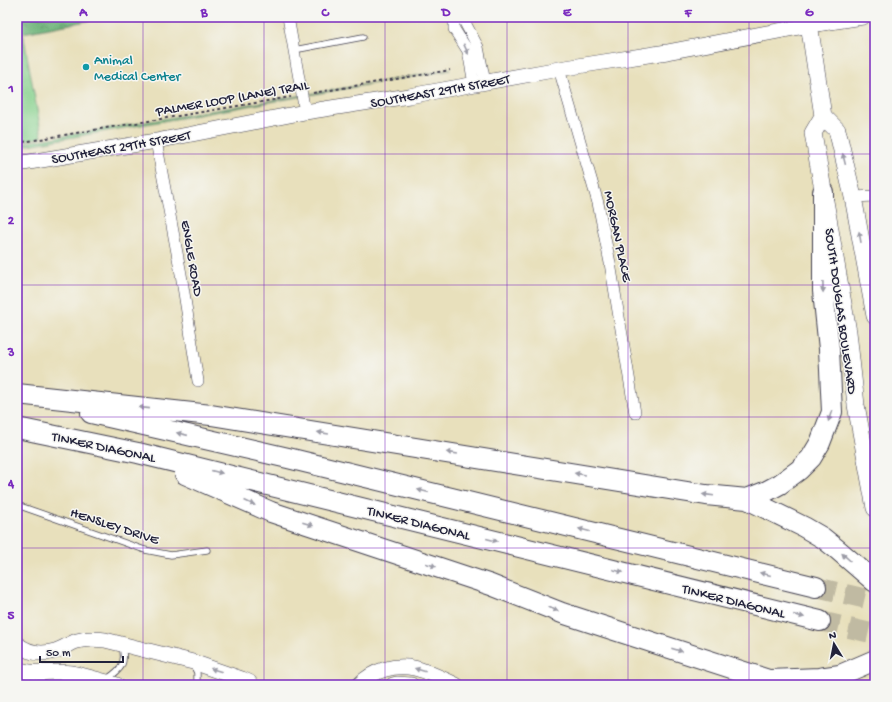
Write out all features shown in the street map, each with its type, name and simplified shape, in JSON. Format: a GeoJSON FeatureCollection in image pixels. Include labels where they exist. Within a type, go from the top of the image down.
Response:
{"type":"FeatureCollection","features":[{"type":"Feature","properties":{"kind":"highway"},"geometry":{"type":"LineString","coordinates":[[747,499],[780,484],[799,470],[811,458],[820,443],[832,412],[829,349],[823,292],[823,192]]}},
{"type":"Feature","properties":{"kind":"highway"},"geometry":{"type":"LineString","coordinates":[[17,395],[211,415],[706,495],[747,499],[823,538],[875,582]]}},
{"type":"Feature","properties":{"kind":"highway","name":"TINKER DIAGONAL"},"geometry":{"type":"LineString","coordinates":[[17,395],[288,458],[816,587]]}},
{"type":"Feature","properties":{"kind":"highway","name":"TINKER DIAGONAL"},"geometry":{"type":"LineString","coordinates":[[17,428],[138,453],[820,621]]}},
{"type":"Feature","properties":{"kind":"highway"},"geometry":{"type":"LineString","coordinates":[[138,453],[271,512],[491,585],[562,613],[777,682],[840,675],[875,660]]}},
{"type":"Feature","properties":{"kind":"main road","name":"SOUTHEAST 29TH STREET"},"geometry":{"type":"LineString","coordinates":[[17,164],[156,141],[305,112],[667,52],[809,21],[863,17]]}},
{"type":"Feature","properties":{"kind":"main road"},"geometry":{"type":"LineString","coordinates":[[809,21],[823,116]]}},
{"type":"Feature","properties":{"kind":"main road","name":"SOUTH DOUGLAS BOULEVARD"},"geometry":{"type":"LineString","coordinates":[[875,316],[853,197],[837,130],[823,116],[813,133],[846,325],[856,405],[875,508]]}},
{"type":"Feature","properties":{"kind":"main road"},"geometry":{"type":"LineString","coordinates":[[17,644],[29,651],[40,653],[55,651],[77,641],[92,638],[105,640],[193,662],[242,679],[249,682],[251,685]]}},
{"type":"Feature","properties":{"kind":"main road"},"geometry":{"type":"LineString","coordinates":[[359,685],[378,671],[394,667],[415,668],[456,685]]}},
{"type":"Feature","properties":{"kind":"main road"},"geometry":{"type":"LineString","coordinates":[[17,670],[39,674],[72,673],[110,683]]}},
{"type":"Feature","properties":{"kind":"main road"},"geometry":{"type":"LineString","coordinates":[[393,685],[411,685]]}},
{"type":"Feature","properties":{"kind":"street"},"geometry":{"type":"LineString","coordinates":[[288,17],[305,112]]}},
{"type":"Feature","properties":{"kind":"street"},"geometry":{"type":"LineString","coordinates":[[454,17],[454,29],[468,51],[480,83]]}},
{"type":"Feature","properties":{"kind":"street"},"geometry":{"type":"LineString","coordinates":[[462,17],[478,47],[480,83]]}},
{"type":"Feature","properties":{"kind":"street","name":"MORGAN PLACE"},"geometry":{"type":"LineString","coordinates":[[558,69],[598,203],[610,263],[635,413]]}},
{"type":"Feature","properties":{"kind":"street","name":"ENGLE ROAD"},"geometry":{"type":"LineString","coordinates":[[156,141],[181,274],[198,381]]}},
{"type":"Feature","properties":{"kind":"street"},"geometry":{"type":"LineString","coordinates":[[853,197],[875,196]]}},
{"type":"Feature","properties":{"kind":"lane"},"geometry":{"type":"LineString","coordinates":[[294,50],[363,38]]}},
{"type":"Feature","properties":{"kind":"lane","name":"HENSLEY DRIVE"},"geometry":{"type":"LineString","coordinates":[[17,504],[144,550],[171,554],[207,550]]}},
{"type":"Feature","properties":{"kind":"lane"},"geometry":{"type":"LineString","coordinates":[[110,683],[120,668],[124,658],[122,644]]}},
{"type":"Feature","properties":{"kind":"lane"},"geometry":{"type":"LineString","coordinates":[[193,662],[197,673],[197,685]]}},
{"type":"Feature","properties":{"kind":"path","name":"PALMER LOOP (LANE) TRAIL"},"geometry":{"type":"LineString","coordinates":[[308,94],[450,70]]}},
{"type":"Feature","properties":{"kind":"path","name":"PALMER LOOP (LANE) TRAIL"},"geometry":{"type":"LineString","coordinates":[[17,143],[292,97]]}},
{"type":"Feature","properties":{"kind":"green space"},"geometry":{"type":"Polygon","coordinates":[[[17,17],[108,17],[23,33],[17,32],[17,17]]]}},
{"type":"Feature","properties":{"kind":"green space"},"geometry":{"type":"Polygon","coordinates":[[[17,32],[23,33],[42,137],[17,142],[17,32]]]}},
{"type":"Feature","properties":{"kind":"green space"},"geometry":{"type":"Polygon","coordinates":[[[450,70],[17,147],[17,144],[450,70]]]}},
{"type":"Feature","properties":{"kind":"tunnel"},"geometry":{"type":"LineString","coordinates":[[816,587],[875,601]]}},
{"type":"Feature","properties":{"kind":"tunnel"},"geometry":{"type":"LineString","coordinates":[[820,621],[875,634]]}},
{"type":"Feature","properties":{"kind":"place","name":"Animal Medical Center"},"geometry":{"type":"Point","coordinates":[86,67]}}]}
